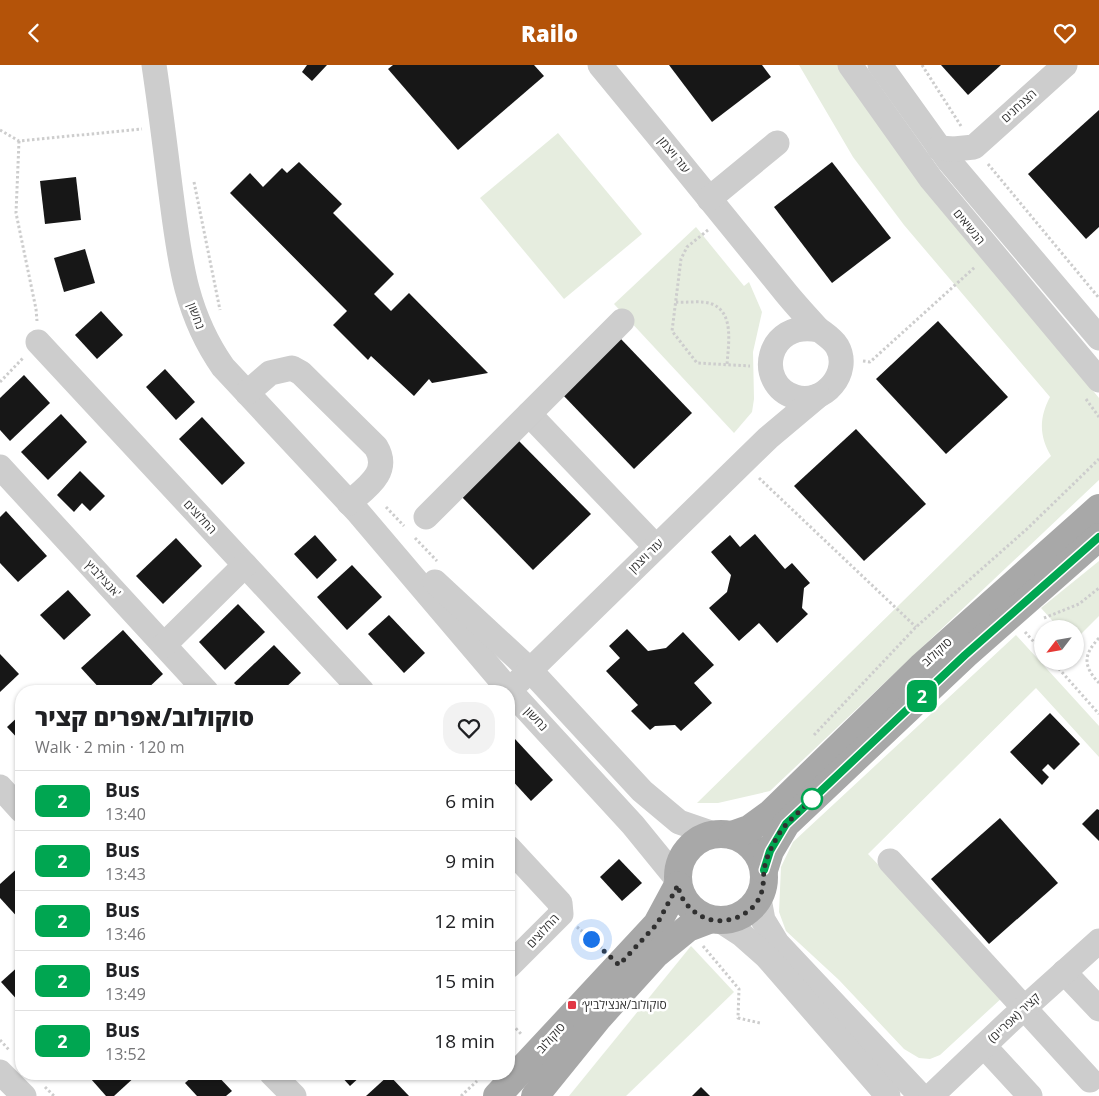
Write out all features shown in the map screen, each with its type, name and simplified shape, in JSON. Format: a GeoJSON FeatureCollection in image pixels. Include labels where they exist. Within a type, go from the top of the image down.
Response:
{"type":"FeatureCollection","features":[{"type":"Feature","properties":{"kind":"main road","name":"סוקולוב"},"geometry":{"type":"LineString","coordinates":[[723,835],[749,829],[770,813],[921,667],[1099,508]]}},
{"type":"Feature","properties":{"kind":"main road","name":"סוקולוב"},"geometry":{"type":"LineString","coordinates":[[764,870],[770,851],[786,824],[1014,611],[1099,537]]}},
{"type":"Feature","properties":{"kind":"main road"},"geometry":{"type":"LineString","coordinates":[[723,835],[751,846],[759,857],[764,870],[764,883],[758,899],[744,914],[706,923],[686,903],[678,882],[678,867],[690,846],[697,841],[723,835]]}},
{"type":"Feature","properties":{"kind":"main road","name":"סוקולוב"},"geometry":{"type":"LineString","coordinates":[[515,1063],[619,965],[657,924],[678,882]]}},
{"type":"Feature","properties":{"kind":"main road","name":"סוקולוב"},"geometry":{"type":"LineString","coordinates":[[534,1096],[636,975],[667,944],[706,923]]}},
{"type":"Feature","properties":{"kind":"street","name":"נחשון"},"geometry":{"type":"LineString","coordinates":[[154,65],[179,252],[190,301],[208,347],[223,367],[353,507],[504,685]]}},
{"type":"Feature","properties":{"kind":"street","name":"עזר ויצמן"},"geometry":{"type":"LineString","coordinates":[[600,65],[766,269],[819,330]]}},
{"type":"Feature","properties":{"kind":"street","name":"הנשיאים"},"geometry":{"type":"LineString","coordinates":[[850,65],[937,187],[1099,380]]}},
{"type":"Feature","properties":{"kind":"street"},"geometry":{"type":"LineString","coordinates":[[880,65],[939,147],[971,187],[1099,338]]}},
{"type":"Feature","properties":{"kind":"street","name":"הצנחנים"},"geometry":{"type":"LineString","coordinates":[[974,147],[1065,65]]}},
{"type":"Feature","properties":{"kind":"street"},"geometry":{"type":"LineString","coordinates":[[717,208],[777,143]]}},
{"type":"Feature","properties":{"kind":"street"},"geometry":{"type":"LineString","coordinates":[[939,147],[954,149],[974,147],[969,177],[971,187]]}},
{"type":"Feature","properties":{"kind":"street","name":"עזר ויצמן"},"geometry":{"type":"LineString","coordinates":[[766,269],[782,302],[782,338]]}},
{"type":"Feature","properties":{"kind":"street"},"geometry":{"type":"LineString","coordinates":[[426,517],[622,321]]}},
{"type":"Feature","properties":{"kind":"street"},"geometry":{"type":"LineString","coordinates":[[807,328],[819,330],[829,337],[837,346],[840,358],[840,370],[836,381],[828,390],[818,396],[795,397],[774,373],[772,351],[782,338],[796,329],[807,328]]}},
{"type":"Feature","properties":{"kind":"street","name":"החלוצים"},"geometry":{"type":"LineString","coordinates":[[38,342],[356,685]]}},
{"type":"Feature","properties":{"kind":"street"},"geometry":{"type":"LineString","coordinates":[[247,393],[270,373],[292,368],[301,373],[376,447],[382,457],[382,467],[353,507]]}},
{"type":"Feature","properties":{"kind":"street","name":"עזר ויצמן"},"geometry":{"type":"LineString","coordinates":[[762,443],[777,412],[774,373]]}},
{"type":"Feature","properties":{"kind":"street","name":"עזר ויצמן"},"geometry":{"type":"LineString","coordinates":[[515,685],[762,443],[818,396]]}},
{"type":"Feature","properties":{"kind":"street"},"geometry":{"type":"LineString","coordinates":[[529,414],[656,547]]}},
{"type":"Feature","properties":{"kind":"street","name":"אנצילביץ'"},"geometry":{"type":"LineString","coordinates":[[0,467],[201,685]]}},
{"type":"Feature","properties":{"kind":"street","name":"נחשון"},"geometry":{"type":"LineString","coordinates":[[353,507],[530,669],[642,791],[678,822],[692,829],[723,835]]}},
{"type":"Feature","properties":{"kind":"street"},"geometry":{"type":"LineString","coordinates":[[164,645],[245,565]]}},
{"type":"Feature","properties":{"kind":"street","name":"נחשון"},"geometry":{"type":"LineString","coordinates":[[515,698],[639,832],[678,882]]}},
{"type":"Feature","properties":{"kind":"street"},"geometry":{"type":"LineString","coordinates":[[0,787],[15,803]]}},
{"type":"Feature","properties":{"kind":"street","name":"החלוצים"},"geometry":{"type":"LineString","coordinates":[[515,854],[560,903],[562,914],[515,961]]}},
{"type":"Feature","properties":{"kind":"street"},"geometry":{"type":"LineString","coordinates":[[890,861],[1090,1081]]}},
{"type":"Feature","properties":{"kind":"street"},"geometry":{"type":"LineString","coordinates":[[758,899],[763,920],[777,943],[921,1096]]}},
{"type":"Feature","properties":{"kind":"street"},"geometry":{"type":"LineString","coordinates":[[706,923],[741,934],[768,957],[888,1096]]}},
{"type":"Feature","properties":{"kind":"street","name":"קציר (אפריים)"},"geometry":{"type":"LineString","coordinates":[[931,1096],[1023,1009],[1099,941]]}},
{"type":"Feature","properties":{"kind":"street"},"geometry":{"type":"LineString","coordinates":[[1064,972],[1099,1009]]}},
{"type":"Feature","properties":{"kind":"street"},"geometry":{"type":"LineString","coordinates":[[984,1046],[1030,1096]]}},
{"type":"Feature","properties":{"kind":"street"},"geometry":{"type":"LineString","coordinates":[[0,1072],[24,1096]]}},
{"type":"Feature","properties":{"kind":"street"},"geometry":{"type":"LineString","coordinates":[[278,1080],[294,1096]]}},
{"type":"Feature","properties":{"kind":"path"},"geometry":{"type":"LineString","coordinates":[[922,65],[974,147],[1099,298]]}},
{"type":"Feature","properties":{"kind":"path"},"geometry":{"type":"LineString","coordinates":[[0,130],[19,141],[163,127]]}},
{"type":"Feature","properties":{"kind":"path"},"geometry":{"type":"LineString","coordinates":[[0,382],[38,342],[36,309],[16,213],[19,141]]}},
{"type":"Feature","properties":{"kind":"path"},"geometry":{"type":"LineString","coordinates":[[717,208],[687,247],[681,259],[672,331],[697,363],[743,367],[774,373]]}},
{"type":"Feature","properties":{"kind":"path"},"geometry":{"type":"LineString","coordinates":[[840,358],[870,362],[981,262]]}},
{"type":"Feature","properties":{"kind":"path"},"geometry":{"type":"LineString","coordinates":[[676,302],[711,303],[722,310],[728,321],[727,365]]}},
{"type":"Feature","properties":{"kind":"path"},"geometry":{"type":"LineString","coordinates":[[810,740],[916,627],[1028,528],[1099,459]]}},
{"type":"Feature","properties":{"kind":"path"},"geometry":{"type":"LineString","coordinates":[[743,462],[916,627]]}},
{"type":"Feature","properties":{"kind":"path"},"geometry":{"type":"LineString","coordinates":[[1014,611],[1046,618],[1079,604],[1099,588]]}},
{"type":"Feature","properties":{"kind":"path"},"geometry":{"type":"LineString","coordinates":[[1099,638],[1090,648],[1086,658],[1089,668],[1099,683]]}},
{"type":"Feature","properties":{"kind":"path"},"geometry":{"type":"LineString","coordinates":[[1060,670],[1099,714]]}},
{"type":"Feature","properties":{"kind":"path"},"geometry":{"type":"LineString","coordinates":[[562,914],[619,965]]}},
{"type":"Feature","properties":{"kind":"path"},"geometry":{"type":"LineString","coordinates":[[706,923],[739,989],[738,1017],[760,1023]]}},
{"type":"Feature","properties":{"kind":"path"},"geometry":{"type":"LineString","coordinates":[[520,1042],[525,1037]]}},
{"type":"Feature","properties":{"kind":"path"},"geometry":{"type":"LineString","coordinates":[[461,1096],[488,1088]]}},
{"type":"Feature","properties":{"kind":"shaded area"},"geometry":{"type":"Polygon","coordinates":[[[799,65],[840,65],[951,218],[1099,398],[1099,480],[770,791],[718,803],[697,803],[1051,456],[1044,441],[1042,427],[1044,412],[1050,397],[904,225],[853,157],[799,65]]]}},
{"type":"Feature","properties":{"kind":"shaded area"},"geometry":{"type":"Polygon","coordinates":[[[558,133],[642,234],[564,299],[480,198],[558,133]]]}},
{"type":"Feature","properties":{"kind":"shaded area"},"geometry":{"type":"Polygon","coordinates":[[[696,227],[744,286],[749,282],[762,312],[753,352],[754,399],[752,412],[734,433],[614,304],[696,227]]]}},
{"type":"Feature","properties":{"kind":"shaded area"},"geometry":{"type":"Polygon","coordinates":[[[1099,561],[1099,616],[1084,631],[1084,620],[1052,620],[1041,608],[1099,561]]]}},
{"type":"Feature","properties":{"kind":"shaded area"},"geometry":{"type":"Polygon","coordinates":[[[1016,635],[1034,655],[1034,670],[1048,670],[1099,726],[1099,757],[1036,688],[868,854],[1004,996],[940,1055],[930,1059],[919,1058],[904,1049],[839,980],[786,931],[779,912],[781,867],[793,842],[1016,635]]]}},
{"type":"Feature","properties":{"kind":"shaded area"},"geometry":{"type":"Polygon","coordinates":[[[691,946],[734,992],[626,1096],[569,1096],[691,946]]]}},
{"type":"Feature","properties":{"kind":"building"},"geometry":{"type":"Polygon","coordinates":[[[307,65],[327,65],[312,81],[302,72],[307,65]]]}},
{"type":"Feature","properties":{"kind":"building"},"geometry":{"type":"Polygon","coordinates":[[[393,65],[534,65],[544,76],[458,150],[388,69],[393,65]]]}},
{"type":"Feature","properties":{"kind":"building"},"geometry":{"type":"Polygon","coordinates":[[[669,65],[762,65],[771,77],[712,122],[669,65]]]}},
{"type":"Feature","properties":{"kind":"building"},"geometry":{"type":"Polygon","coordinates":[[[941,65],[1001,65],[968,95],[941,65]]]}},
{"type":"Feature","properties":{"kind":"building"},"geometry":{"type":"Polygon","coordinates":[[[1099,110],[1099,227],[1086,239],[1028,174],[1099,110]]]}},
{"type":"Feature","properties":{"kind":"building"},"geometry":{"type":"Polygon","coordinates":[[[299,162],[342,204],[333,213],[394,274],[374,294],[391,311],[409,293],[488,373],[432,383],[429,379],[414,396],[371,356],[368,360],[333,325],[347,311],[230,193],[250,173],[263,187],[282,168],[287,173],[299,162]]]}},
{"type":"Feature","properties":{"kind":"building"},"geometry":{"type":"Polygon","coordinates":[[[832,162],[891,238],[832,283],[774,207],[832,162]]]}},
{"type":"Feature","properties":{"kind":"building"},"geometry":{"type":"Polygon","coordinates":[[[76,177],[81,220],[45,224],[40,181],[76,177]]]}},
{"type":"Feature","properties":{"kind":"building"},"geometry":{"type":"Polygon","coordinates":[[[85,249],[95,283],[64,292],[54,258],[85,249]]]}},
{"type":"Feature","properties":{"kind":"building"},"geometry":{"type":"Polygon","coordinates":[[[101,311],[123,335],[97,359],[75,335],[101,311]]]}},
{"type":"Feature","properties":{"kind":"building"},"geometry":{"type":"Polygon","coordinates":[[[938,321],[1008,397],[946,454],[876,379],[938,321]]]}},
{"type":"Feature","properties":{"kind":"building"},"geometry":{"type":"Polygon","coordinates":[[[620,338],[692,413],[634,469],[562,394],[620,338]]]}},
{"type":"Feature","properties":{"kind":"building"},"geometry":{"type":"Polygon","coordinates":[[[165,369],[195,402],[176,420],[146,387],[165,369]]]}},
{"type":"Feature","properties":{"kind":"building"},"geometry":{"type":"Polygon","coordinates":[[[24,375],[50,403],[10,441],[0,430],[0,398],[24,375]]]}},
{"type":"Feature","properties":{"kind":"building"},"geometry":{"type":"Polygon","coordinates":[[[61,414],[87,442],[48,480],[21,452],[61,414]]]}},
{"type":"Feature","properties":{"kind":"building"},"geometry":{"type":"Polygon","coordinates":[[[202,417],[245,463],[222,485],[179,439],[202,417]]]}},
{"type":"Feature","properties":{"kind":"building"},"geometry":{"type":"Polygon","coordinates":[[[856,429],[926,504],[864,561],[794,486],[856,429]]]}},
{"type":"Feature","properties":{"kind":"building"},"geometry":{"type":"Polygon","coordinates":[[[518,440],[591,514],[533,570],[461,496],[518,440]]]}},
{"type":"Feature","properties":{"kind":"building"},"geometry":{"type":"Polygon","coordinates":[[[80,471],[105,496],[90,511],[82,503],[74,512],[57,495],[80,471]]]}},
{"type":"Feature","properties":{"kind":"building"},"geometry":{"type":"Polygon","coordinates":[[[6,511],[47,556],[18,582],[0,563],[0,517],[6,511]]]}},
{"type":"Feature","properties":{"kind":"building"},"geometry":{"type":"Polygon","coordinates":[[[755,534],[785,569],[792,563],[810,583],[804,588],[802,608],[808,614],[777,643],[759,623],[739,641],[709,608],[727,592],[731,575],[711,552],[730,535],[740,547],[755,534]]]}},
{"type":"Feature","properties":{"kind":"building"},"geometry":{"type":"Polygon","coordinates":[[[315,535],[337,560],[317,579],[294,554],[315,535]]]}},
{"type":"Feature","properties":{"kind":"building"},"geometry":{"type":"Polygon","coordinates":[[[176,538],[202,566],[163,604],[136,576],[176,538]]]}},
{"type":"Feature","properties":{"kind":"building"},"geometry":{"type":"Polygon","coordinates":[[[352,565],[382,597],[347,630],[317,597],[352,565]]]}},
{"type":"Feature","properties":{"kind":"building"},"geometry":{"type":"Polygon","coordinates":[[[68,590],[91,615],[64,640],[40,615],[68,590]]]}},
{"type":"Feature","properties":{"kind":"building"},"geometry":{"type":"Polygon","coordinates":[[[238,604],[265,632],[225,670],[199,642],[238,604]]]}},
{"type":"Feature","properties":{"kind":"building"},"geometry":{"type":"Polygon","coordinates":[[[389,615],[425,653],[404,673],[368,634],[389,615]]]}},
{"type":"Feature","properties":{"kind":"building"},"geometry":{"type":"Polygon","coordinates":[[[627,629],[648,651],[666,648],[683,632],[714,665],[694,683],[712,703],[681,731],[675,725],[655,726],[650,730],[631,711],[638,705],[606,671],[620,658],[609,646],[627,629]]]}},
{"type":"Feature","properties":{"kind":"building"},"geometry":{"type":"Polygon","coordinates":[[[123,630],[163,674],[151,685],[97,685],[81,668],[123,630]]]}},
{"type":"Feature","properties":{"kind":"building"},"geometry":{"type":"Polygon","coordinates":[[[274,645],[301,673],[288,685],[236,685],[234,683],[274,645]]]}},
{"type":"Feature","properties":{"kind":"building"},"geometry":{"type":"Polygon","coordinates":[[[0,654],[19,674],[0,692],[0,654]]]}},
{"type":"Feature","properties":{"kind":"building"},"geometry":{"type":"Polygon","coordinates":[[[1050,713],[1080,744],[1054,770],[1048,764],[1042,770],[1049,777],[1042,785],[1010,752],[1050,713]]]}},
{"type":"Feature","properties":{"kind":"building"},"geometry":{"type":"Polygon","coordinates":[[[15,720],[15,736],[7,727],[15,720]]]}},
{"type":"Feature","properties":{"kind":"building"},"geometry":{"type":"Polygon","coordinates":[[[515,739],[553,780],[531,801],[515,784],[515,739]]]}},
{"type":"Feature","properties":{"kind":"building"},"geometry":{"type":"Polygon","coordinates":[[[1097,809],[1099,810],[1099,841],[1082,824],[1097,809]]]}},
{"type":"Feature","properties":{"kind":"building"},"geometry":{"type":"Polygon","coordinates":[[[1000,818],[1058,883],[989,944],[931,879],[1000,818]]]}},
{"type":"Feature","properties":{"kind":"building"},"geometry":{"type":"Polygon","coordinates":[[[619,859],[642,883],[622,901],[600,877],[619,859]]]}},
{"type":"Feature","properties":{"kind":"building"},"geometry":{"type":"Polygon","coordinates":[[[15,870],[15,914],[0,898],[0,884],[15,870]]]}},
{"type":"Feature","properties":{"kind":"building"},"geometry":{"type":"Polygon","coordinates":[[[15,969],[15,997],[1,982],[15,969]]]}},
{"type":"Feature","properties":{"kind":"building"},"geometry":{"type":"Polygon","coordinates":[[[92,1080],[131,1080],[114,1096],[106,1096],[92,1080]]]}},
{"type":"Feature","properties":{"kind":"building"},"geometry":{"type":"Polygon","coordinates":[[[188,1080],[222,1080],[232,1091],[226,1096],[197,1096],[185,1083],[188,1080]]]}},
{"type":"Feature","properties":{"kind":"building"},"geometry":{"type":"Polygon","coordinates":[[[344,1080],[356,1080],[350,1086],[344,1080]]]}},
{"type":"Feature","properties":{"kind":"building"},"geometry":{"type":"Polygon","coordinates":[[[384,1080],[394,1080],[409,1096],[366,1096],[384,1080]]]}},
{"type":"Feature","properties":{"kind":"building"},"geometry":{"type":"Polygon","coordinates":[[[701,1087],[710,1096],[692,1096],[701,1087]]]}},
{"type":"Feature","properties":{"kind":"bus line","name":"2"},"geometry":{"type":"LineString","coordinates":[[764,870],[770,851],[786,824],[965,655],[1099,537]]}},
{"type":"Feature","properties":{"kind":"place","name":"סוקולוב/אנצילביץ׳"},"geometry":{"type":"Point","coordinates":[572,1005]}},
{"type":"Feature","properties":{"kind":"route"},"geometry":{"type":"LineString","coordinates":[[591,939],[619,965],[657,924],[678,885],[679,891],[686,903],[696,913],[709,920],[733,919],[744,914],[754,906],[761,895],[764,883],[764,870],[777,837],[786,824],[812,799]]}}]}
